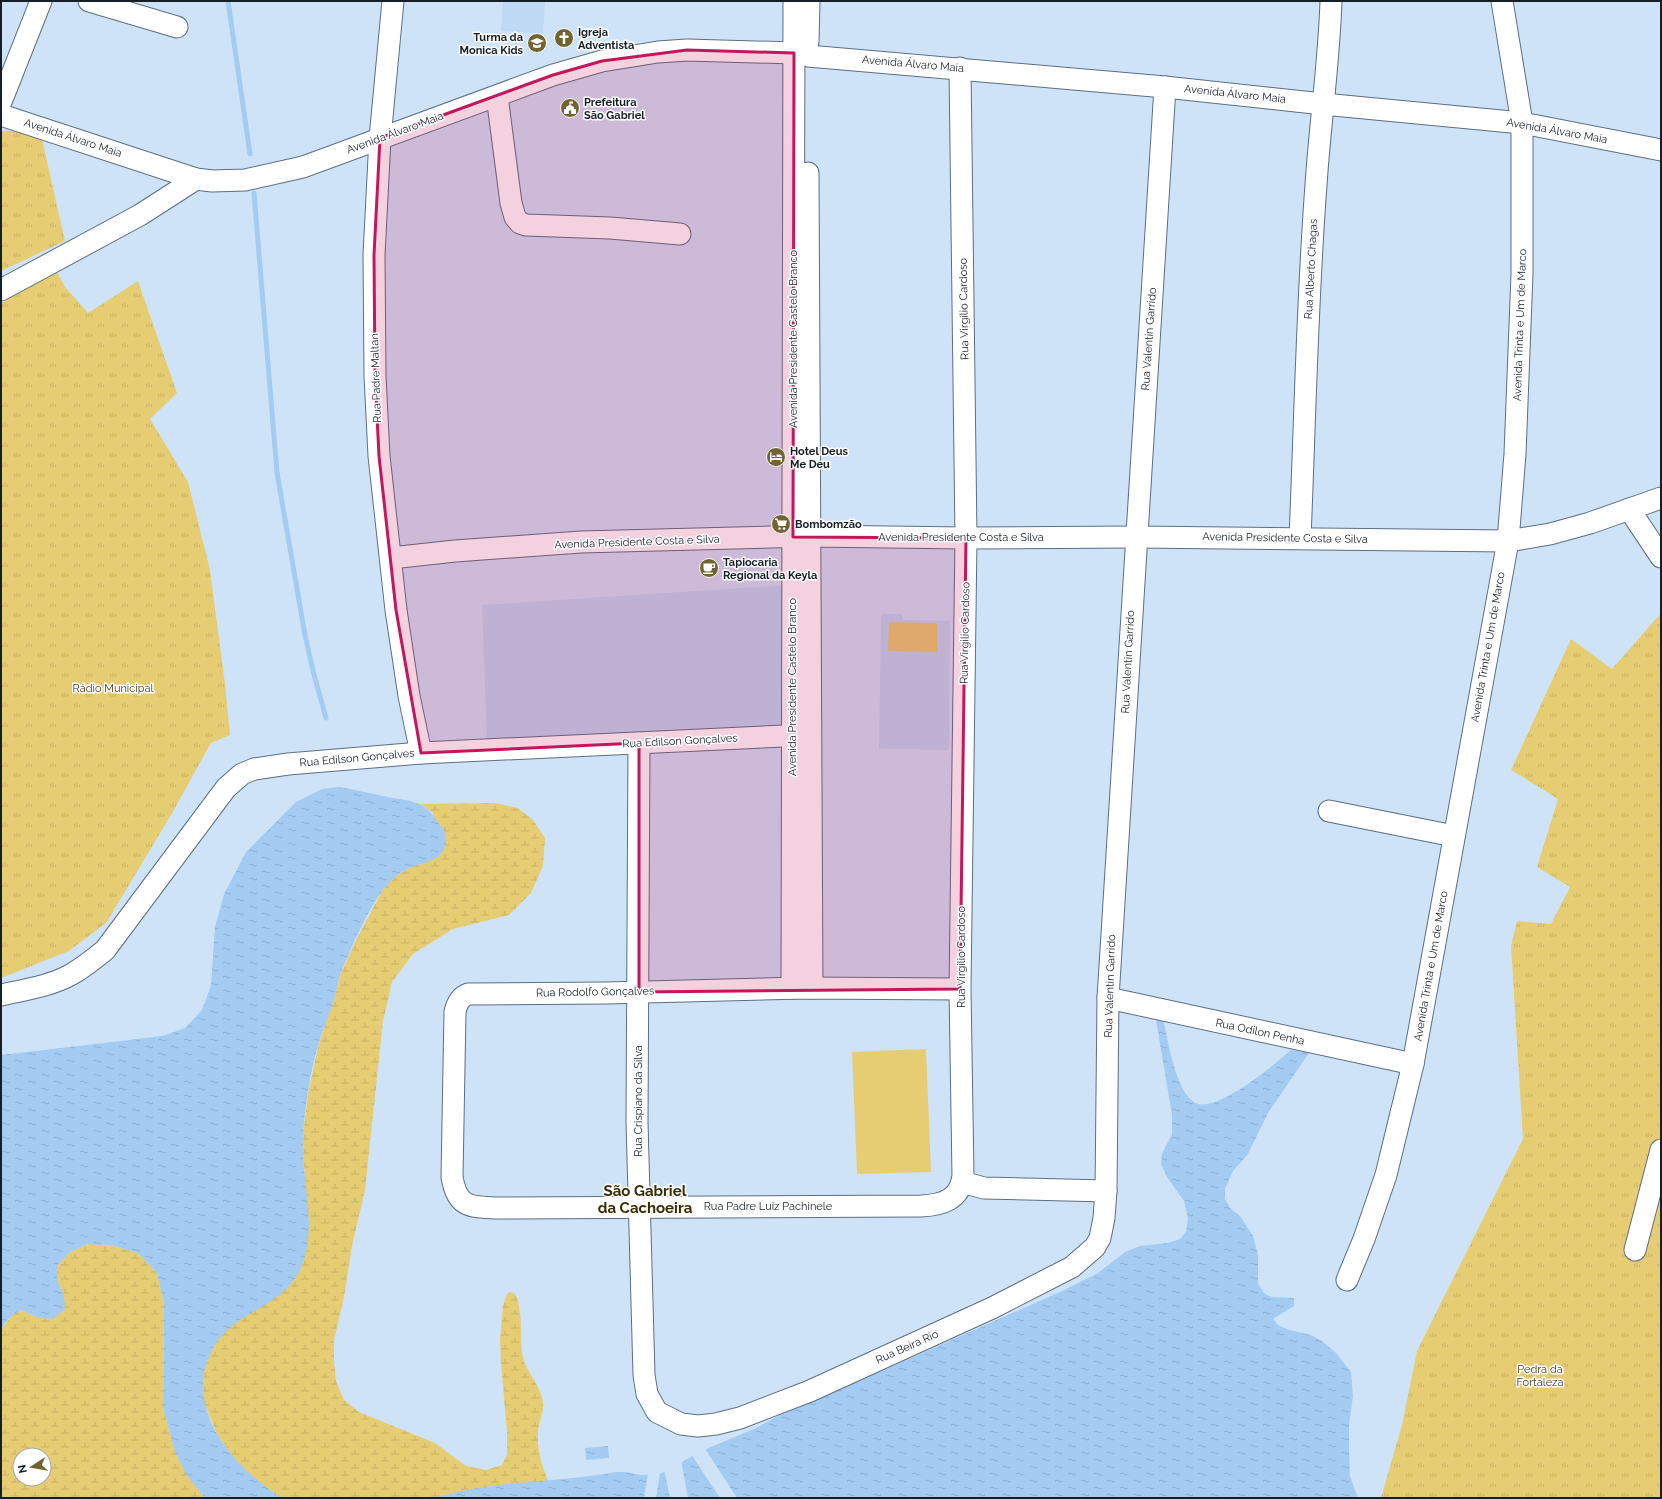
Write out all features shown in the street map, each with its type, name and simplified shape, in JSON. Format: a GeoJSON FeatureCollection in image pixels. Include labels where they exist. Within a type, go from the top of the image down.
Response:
{"type":"FeatureCollection","features":[{"type":"Feature","properties":{"kind":"street"},"geometry":{"type":"LineString","coordinates":[[1,102],[41,1]]}},
{"type":"Feature","properties":{"kind":"street"},"geometry":{"type":"LineString","coordinates":[[90,1],[177,27]]}},
{"type":"Feature","properties":{"kind":"street","name":"Rua Padre Maltan"},"geometry":{"type":"LineString","coordinates":[[393,1],[380,138],[374,255],[374,376],[379,456],[401,650],[421,753]]}},
{"type":"Feature","properties":{"kind":"street","name":"Avenida Presidente Castelo Branco"},"geometry":{"type":"LineString","coordinates":[[794,1],[801,54],[802,736],[812,988]]}},
{"type":"Feature","properties":{"kind":"street","name":"Avenida Presidente Castelo Branco"},"geometry":{"type":"LineString","coordinates":[[801,54],[809,1]]}},
{"type":"Feature","properties":{"kind":"street","name":"Rua Alberto Chagas"},"geometry":{"type":"LineString","coordinates":[[1300,538],[1310,284],[1316,184],[1327,67],[1331,1]]}},
{"type":"Feature","properties":{"kind":"street","name":"Avenida Trinta e Um de Marco"},"geometry":{"type":"LineString","coordinates":[[1347,1280],[1364,1239],[1386,1174],[1413,1064],[1508,541],[1515,454],[1522,274],[1522,123],[1502,1]]}},
{"type":"Feature","properties":{"kind":"street","name":"Avenida Álvaro Maia"},"geometry":{"type":"LineString","coordinates":[[1,115],[196,179],[212,181],[244,180],[303,167],[576,67],[602,61],[658,52],[688,50],[801,54],[1165,87],[1522,123],[1661,150]]}},
{"type":"Feature","properties":{"kind":"street","name":"Rua Virgilio Cardoso"},"geometry":{"type":"LineString","coordinates":[[958,1189],[966,538],[960,68]]}},
{"type":"Feature","properties":{"kind":"street","name":"Rua Valentin Garrido"},"geometry":{"type":"LineString","coordinates":[[1100,1238],[1104,1218],[1106,1191],[1108,998],[1165,87]]}},
{"type":"Feature","properties":{"kind":"street"},"geometry":{"type":"LineString","coordinates":[[497,96],[511,202],[515,217],[520,223],[534,226],[610,228],[680,234]]}},
{"type":"Feature","properties":{"kind":"street"},"geometry":{"type":"LineString","coordinates":[[1,290],[140,215],[196,179]]}},
{"type":"Feature","properties":{"kind":"street","name":"Avenida Presidente Costa e Silva"},"geometry":{"type":"LineString","coordinates":[[391,558],[455,551],[581,542],[801,536],[966,538],[1300,538],[1508,541],[1550,534],[1590,523],[1661,498]]}},
{"type":"Feature","properties":{"kind":"street"},"geometry":{"type":"LineString","coordinates":[[1629,509],[1661,557]]}},
{"type":"Feature","properties":{"kind":"street","name":"Avenida Presidente Castelo Branco"},"geometry":{"type":"LineString","coordinates":[[792,988],[802,736]]}},
{"type":"Feature","properties":{"kind":"street","name":"Rua Edilson Gonçalves"},"geometry":{"type":"LineString","coordinates":[[1,995],[54,982],[71,975],[85,967],[105,950],[226,788],[242,774],[254,769],[421,753],[802,736]]}},
{"type":"Feature","properties":{"kind":"street","name":"Rua Crispiano da Silva"},"geometry":{"type":"LineString","coordinates":[[639,743],[639,992],[637,1122],[642,1329],[645,1384],[650,1400],[657,1412],[681,1424],[698,1426]]}},
{"type":"Feature","properties":{"kind":"street"},"geometry":{"type":"LineString","coordinates":[[1329,811],[1454,836]]}},
{"type":"Feature","properties":{"kind":"street","name":"Rua Rodolfo Gonçalves"},"geometry":{"type":"LineString","coordinates":[[484,1207],[473,1206],[463,1202],[457,1197],[452,1177],[455,1012],[463,996],[475,992],[639,992],[792,988],[960,989]]}},
{"type":"Feature","properties":{"kind":"street","name":"Rua Odilon Penha"},"geometry":{"type":"LineString","coordinates":[[1108,998],[1413,1064]]}},
{"type":"Feature","properties":{"kind":"street"},"geometry":{"type":"LineString","coordinates":[[1634,1250],[1661,1150]]}},
{"type":"Feature","properties":{"kind":"street"},"geometry":{"type":"LineString","coordinates":[[958,1189],[984,1188],[1106,1191]]}},
{"type":"Feature","properties":{"kind":"street","name":"Rua Padre Luiz Pachinele"},"geometry":{"type":"LineString","coordinates":[[484,1207],[920,1206],[934,1205],[944,1202],[958,1189]]}},
{"type":"Feature","properties":{"kind":"street","name":"Rua Beira Rio"},"geometry":{"type":"LineString","coordinates":[[698,1426],[716,1424],[740,1418],[802,1394],[992,1308],[1072,1267],[1095,1247],[1100,1238]]}},
{"type":"Feature","properties":{"kind":"highlighted area"},"geometry":{"type":"Polygon","coordinates":[[[687,50],[794,53],[793,537],[966,538],[960,989],[639,992],[639,743],[421,753],[396,610],[379,456],[375,376],[374,255],[380,138],[553,75],[602,61],[687,50]]]}},
{"type":"Feature","properties":{"kind":"shaded area"},"geometry":{"type":"Polygon","coordinates":[[[503,1],[545,1],[543,34],[501,31],[503,1]]]}},
{"type":"Feature","properties":{"kind":"shaded area"},"geometry":{"type":"Polygon","coordinates":[[[785,585],[788,726],[487,742],[482,605],[785,585]]]}},
{"type":"Feature","properties":{"kind":"shaded area"},"geometry":{"type":"Polygon","coordinates":[[[881,614],[902,614],[903,620],[950,621],[949,750],[879,749],[881,614]]]}},
{"type":"Feature","properties":{"kind":"green space"},"geometry":{"type":"Polygon","coordinates":[[[40,130],[65,241],[1,271],[1,131],[40,130]]]}},
{"type":"Feature","properties":{"kind":"green space","name":"Rádio Municipal"},"geometry":{"type":"Polygon","coordinates":[[[56,270],[65,287],[88,313],[138,281],[177,393],[150,419],[188,482],[210,570],[230,735],[211,743],[171,815],[106,923],[69,951],[1,978],[1,304],[17,292],[56,270]]]}},
{"type":"Feature","properties":{"kind":"green space","name":"Pedra da Fortaleza"},"geometry":{"type":"Polygon","coordinates":[[[1661,613],[1661,1498],[1381,1498],[1402,1425],[1417,1351],[1523,1139],[1511,946],[1517,921],[1551,924],[1570,887],[1537,867],[1558,799],[1511,770],[1571,639],[1612,669],[1661,613]]]}},
{"type":"Feature","properties":{"kind":"green space"},"geometry":{"type":"Polygon","coordinates":[[[889,622],[937,623],[937,652],[888,651],[889,622]]]}},
{"type":"Feature","properties":{"kind":"green space"},"geometry":{"type":"Polygon","coordinates":[[[496,803],[518,808],[533,820],[545,838],[543,866],[531,893],[509,915],[453,929],[413,954],[392,982],[383,1021],[365,1190],[352,1246],[344,1297],[334,1340],[334,1360],[336,1381],[344,1400],[359,1412],[435,1443],[466,1466],[486,1470],[502,1465],[507,1455],[507,1432],[500,1340],[503,1305],[507,1294],[510,1292],[515,1294],[518,1300],[520,1314],[523,1359],[542,1396],[543,1411],[538,1429],[538,1446],[548,1481],[492,1486],[435,1498],[281,1498],[254,1479],[235,1460],[217,1434],[204,1403],[202,1383],[206,1364],[214,1344],[228,1328],[247,1315],[309,1227],[302,1143],[308,1094],[319,1043],[341,973],[356,940],[383,889],[397,875],[415,865],[429,861],[433,813],[421,804],[496,803]]]}},
{"type":"Feature","properties":{"kind":"green space"},"geometry":{"type":"Polygon","coordinates":[[[926,1049],[931,1172],[857,1174],[852,1052],[926,1049]]]}},
{"type":"Feature","properties":{"kind":"green space"},"geometry":{"type":"Polygon","coordinates":[[[88,1244],[111,1245],[138,1253],[157,1273],[164,1303],[163,1407],[175,1452],[187,1475],[205,1498],[1,1498],[2,1328],[13,1314],[22,1310],[36,1317],[64,1296],[57,1279],[57,1266],[70,1252],[88,1244]]]}},
{"type":"Feature","properties":{"kind":"water"},"geometry":{"type":"Polygon","coordinates":[[[338,787],[407,800],[420,804],[432,814],[445,832],[446,845],[442,853],[437,858],[407,869],[389,883],[375,901],[354,942],[341,972],[333,1003],[316,1054],[306,1104],[303,1148],[309,1226],[307,1249],[304,1260],[296,1277],[285,1290],[230,1328],[219,1340],[207,1362],[203,1378],[205,1404],[210,1421],[218,1436],[228,1451],[240,1464],[267,1488],[281,1498],[205,1498],[187,1476],[175,1452],[163,1407],[164,1303],[157,1273],[138,1253],[111,1245],[88,1244],[70,1252],[57,1266],[57,1279],[64,1296],[65,1309],[53,1319],[36,1317],[22,1310],[8,1319],[1,1333],[1,1055],[163,1036],[185,1028],[202,1010],[211,985],[215,927],[224,894],[246,852],[296,802],[322,789],[338,787]]]}},
{"type":"Feature","properties":{"kind":"water"},"geometry":{"type":"Polygon","coordinates":[[[1156,1020],[1164,1022],[1171,1055],[1179,1081],[1191,1100],[1199,1104],[1209,1104],[1233,1093],[1260,1075],[1291,1050],[1309,1053],[1268,1113],[1248,1154],[1233,1171],[1225,1189],[1225,1199],[1231,1209],[1240,1216],[1253,1236],[1258,1255],[1258,1283],[1264,1293],[1271,1297],[1294,1298],[1294,1306],[1273,1319],[1278,1325],[1289,1330],[1311,1335],[1322,1341],[1336,1353],[1351,1372],[1353,1396],[1349,1425],[1350,1476],[1358,1498],[435,1498],[479,1488],[594,1476],[616,1472],[641,1475],[659,1474],[669,1470],[697,1453],[756,1428],[807,1400],[847,1383],[875,1374],[1062,1291],[1098,1273],[1125,1252],[1140,1246],[1168,1243],[1180,1239],[1186,1232],[1188,1218],[1184,1201],[1167,1177],[1161,1164],[1162,1154],[1172,1134],[1172,1115],[1156,1020]]]}},
{"type":"Feature","properties":{"kind":"water"},"geometry":{"type":"Polygon","coordinates":[[[608,1446],[609,1458],[586,1460],[585,1448],[608,1446]]]}},
{"type":"Feature","properties":{"kind":"pier"},"geometry":{"type":"Polygon","coordinates":[[[704,1447],[737,1498],[720,1498],[691,1454],[704,1447]]]}},
{"type":"Feature","properties":{"kind":"pier"},"geometry":{"type":"Polygon","coordinates":[[[681,1460],[688,1498],[670,1498],[664,1469],[681,1460]]]}},
{"type":"Feature","properties":{"kind":"pier"},"geometry":{"type":"Polygon","coordinates":[[[648,1473],[660,1473],[656,1498],[644,1497],[648,1473]]]}},
{"type":"Feature","properties":{"kind":"waterway"},"geometry":{"type":"LineString","coordinates":[[228,1],[250,154]]}},
{"type":"Feature","properties":{"kind":"waterway"},"geometry":{"type":"LineString","coordinates":[[254,193],[277,473],[305,635],[326,718]]}},
{"type":"Feature","properties":{"kind":"place","name":"Igreja Adventista"},"geometry":{"type":"Point","coordinates":[564,38]}},
{"type":"Feature","properties":{"kind":"place","name":"Turma da Monica Kids"},"geometry":{"type":"Point","coordinates":[537,43]}},
{"type":"Feature","properties":{"kind":"place","name":"Prefeitura São Gabriel"},"geometry":{"type":"Point","coordinates":[570,108]}},
{"type":"Feature","properties":{"kind":"place","name":"Hotel Deus Me Deu"},"geometry":{"type":"Point","coordinates":[776,457]}},
{"type":"Feature","properties":{"kind":"place","name":"Bombomzão"},"geometry":{"type":"Point","coordinates":[781,524]}},
{"type":"Feature","properties":{"kind":"place","name":"Tapiocaria Regional da Keyla"},"geometry":{"type":"Point","coordinates":[709,568]}},
{"type":"Feature","properties":{"kind":"district","name":"São Gabriel da Cachoeira"},"geometry":{"type":"Point","coordinates":[645,1200]}}]}
